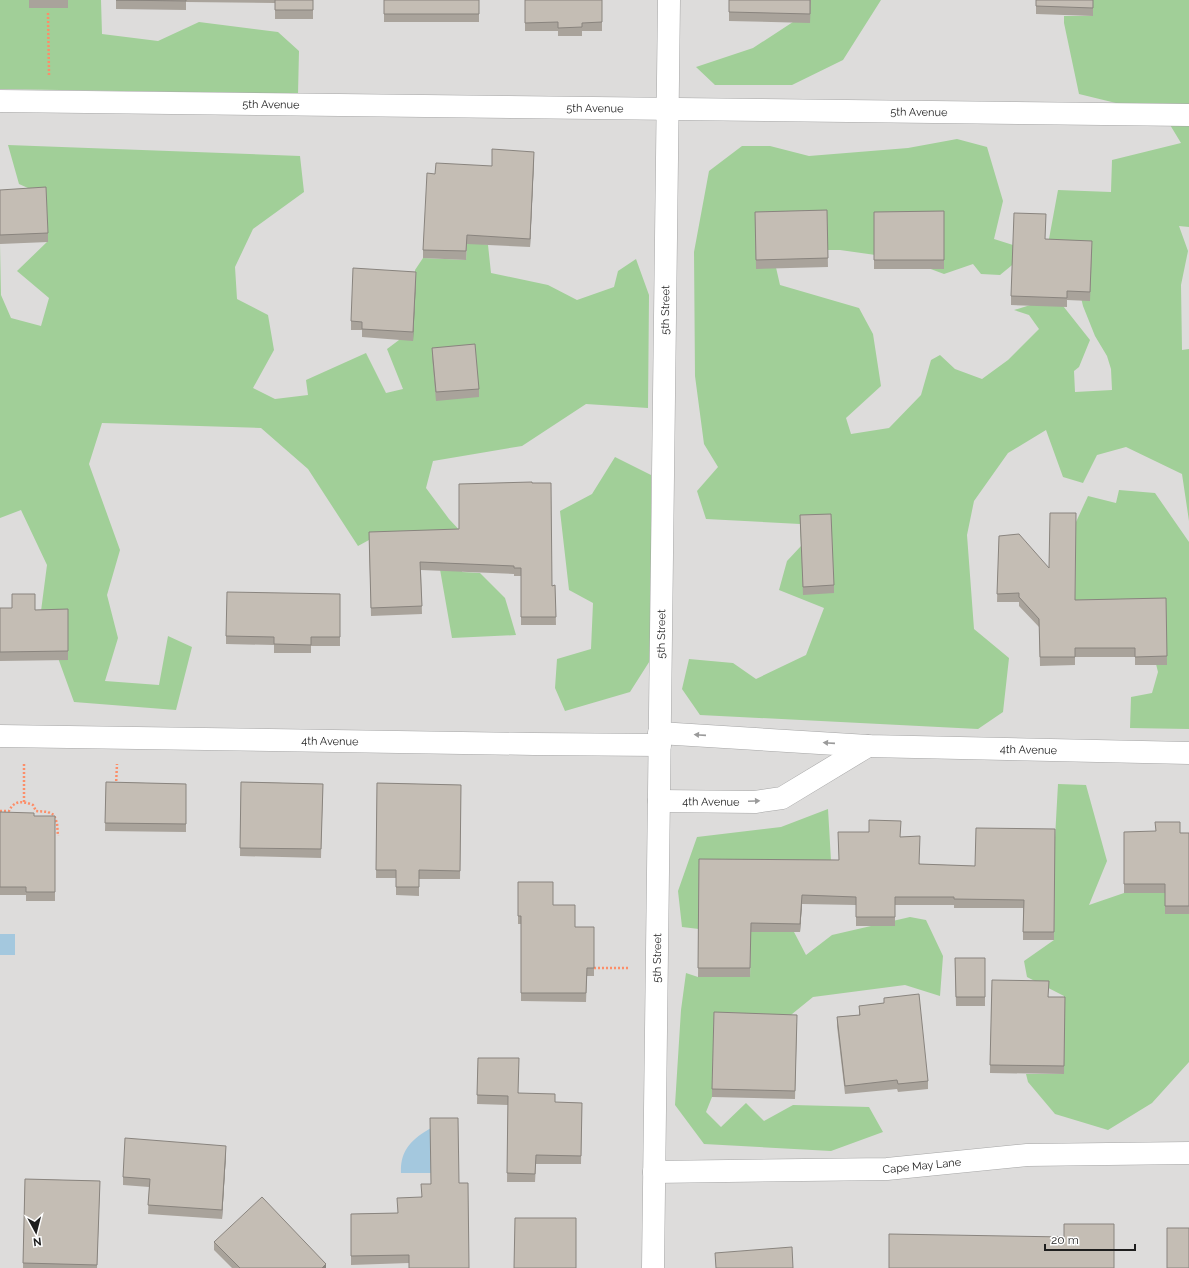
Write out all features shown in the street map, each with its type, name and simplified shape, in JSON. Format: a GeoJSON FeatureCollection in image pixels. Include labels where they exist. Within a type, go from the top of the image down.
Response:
{"type":"FeatureCollection","features":[{"type":"Feature","properties":{"kind":"street","name":"5th Street"},"geometry":{"type":"LineString","coordinates":[[653,1268],[669,0]]}},
{"type":"Feature","properties":{"kind":"street","name":"5th Avenue"},"geometry":{"type":"LineString","coordinates":[[0,101],[1189,115]]}},
{"type":"Feature","properties":{"kind":"street","name":"4th Avenue"},"geometry":{"type":"LineString","coordinates":[[0,736],[527,744],[659,739],[868,746],[1189,753]]}},
{"type":"Feature","properties":{"kind":"street","name":"4th Avenue"},"geometry":{"type":"LineString","coordinates":[[659,801],[755,802],[782,798],[868,746]]}},
{"type":"Feature","properties":{"kind":"street","name":"Cape May Lane"},"geometry":{"type":"LineString","coordinates":[[654,1172],[887,1169],[1027,1155],[1189,1153]]}},
{"type":"Feature","properties":{"kind":"path"},"geometry":{"type":"LineString","coordinates":[[48,13],[49,79]]}},
{"type":"Feature","properties":{"kind":"path"},"geometry":{"type":"LineString","coordinates":[[24,802],[25,736]]}},
{"type":"Feature","properties":{"kind":"path"},"geometry":{"type":"LineString","coordinates":[[0,811],[9,811],[12,806],[18,802],[33,805],[36,811],[48,812],[54,815],[58,822],[58,836]]}},
{"type":"Feature","properties":{"kind":"path"},"geometry":{"type":"LineString","coordinates":[[594,968],[656,968]]}},
{"type":"Feature","properties":{"kind":"shaded area"},"geometry":{"type":"Polygon","coordinates":[[[0,0],[1189,0],[1189,1268],[0,1268],[0,0]]]}},
{"type":"Feature","properties":{"kind":"green space"},"geometry":{"type":"Polygon","coordinates":[[[0,0],[101,0],[102,34],[158,41],[199,22],[278,32],[299,51],[298,94],[0,89],[0,0]]]}},
{"type":"Feature","properties":{"kind":"green space"},"geometry":{"type":"Polygon","coordinates":[[[796,0],[881,0],[843,60],[792,85],[715,85],[696,67],[753,48],[796,20],[796,0]]]}},
{"type":"Feature","properties":{"kind":"green space"},"geometry":{"type":"Polygon","coordinates":[[[1093,0],[1189,0],[1189,227],[1179,226],[1188,251],[1181,285],[1182,350],[1189,349],[1189,521],[1182,474],[1126,447],[1097,455],[1083,483],[1063,477],[1046,430],[1008,453],[974,501],[967,535],[974,629],[1009,658],[1003,712],[978,729],[700,715],[682,689],[689,659],[733,663],[756,679],[806,655],[824,608],[779,590],[787,561],[801,546],[800,524],[706,519],[697,491],[718,467],[704,444],[695,376],[694,252],[709,171],[742,146],[770,146],[809,156],[908,148],[957,139],[987,147],[1003,201],[994,239],[1013,245],[1017,261],[1000,275],[981,274],[973,264],[944,274],[904,259],[840,250],[772,250],[780,285],[859,308],[873,334],[881,386],[846,418],[851,434],[889,428],[921,395],[931,360],[940,355],[955,369],[982,379],[1008,360],[1039,329],[1029,315],[1014,310],[1056,297],[1090,340],[1079,367],[1074,371],[1075,392],[1112,390],[1111,369],[1107,356],[1095,336],[1083,306],[1073,264],[1049,239],[1058,190],[1111,192],[1112,160],[1181,143],[1158,105],[1120,104],[1079,94],[1064,23],[1064,16],[1093,16],[1093,0]]]}},
{"type":"Feature","properties":{"kind":"green space"},"geometry":{"type":"Polygon","coordinates":[[[8,145],[300,156],[304,192],[253,229],[235,267],[237,299],[268,315],[274,350],[253,388],[275,399],[308,395],[306,380],[366,353],[386,393],[403,389],[387,349],[399,340],[400,331],[416,280],[415,270],[423,258],[466,260],[467,241],[488,245],[491,273],[548,285],[577,300],[614,287],[618,271],[636,259],[649,295],[648,408],[586,404],[522,446],[433,461],[426,488],[449,519],[463,534],[462,572],[480,573],[505,598],[516,635],[452,638],[438,558],[369,540],[358,546],[308,469],[261,428],[102,423],[89,464],[120,550],[107,595],[118,638],[105,681],[159,685],[168,636],[192,647],[176,710],[74,702],[41,611],[47,565],[21,510],[0,518],[0,244],[1,295],[11,318],[41,326],[49,298],[17,271],[48,241],[46,196],[19,184],[8,145]]]}},
{"type":"Feature","properties":{"kind":"green space"},"geometry":{"type":"Polygon","coordinates":[[[615,457],[651,475],[651,659],[630,692],[565,711],[555,688],[557,659],[591,649],[593,603],[569,590],[560,511],[592,494],[615,457]]]}},
{"type":"Feature","properties":{"kind":"green space"},"geometry":{"type":"Polygon","coordinates":[[[1119,490],[1155,493],[1189,542],[1189,729],[1130,728],[1131,697],[1152,693],[1158,672],[1147,628],[1075,603],[1076,522],[1088,496],[1116,503],[1119,490]]]}},
{"type":"Feature","properties":{"kind":"green space"},"geometry":{"type":"Polygon","coordinates":[[[1058,784],[1086,785],[1107,861],[1089,905],[1124,893],[1165,893],[1165,914],[1189,914],[1189,1062],[1152,1103],[1108,1130],[1055,1114],[1028,1082],[1026,1074],[1064,1074],[1064,996],[1027,977],[1024,961],[1054,940],[1055,838],[1058,784]]]}},
{"type":"Feature","properties":{"kind":"green space"},"geometry":{"type":"Polygon","coordinates":[[[828,809],[832,878],[699,929],[682,927],[678,891],[697,837],[781,827],[828,809]]]}},
{"type":"Feature","properties":{"kind":"green space"},"geometry":{"type":"Polygon","coordinates":[[[910,917],[926,920],[943,956],[940,996],[905,985],[813,997],[781,1023],[714,1021],[712,1097],[706,1112],[721,1127],[746,1103],[764,1121],[793,1105],[869,1107],[883,1132],[831,1151],[704,1144],[675,1105],[681,1010],[686,973],[698,977],[750,977],[751,932],[794,932],[806,955],[832,935],[910,917]]]}},
{"type":"Feature","properties":{"kind":"water"},"geometry":{"type":"Polygon","coordinates":[[[0,934],[15,934],[15,955],[0,955],[0,934]]]}},
{"type":"Feature","properties":{"kind":"water"},"geometry":{"type":"Polygon","coordinates":[[[431,1128],[432,1173],[401,1173],[401,1165],[408,1146],[418,1136],[431,1128]]]}},
{"type":"Feature","properties":{"kind":"building"},"geometry":{"type":"Polygon","coordinates":[[[116,0],[186,0],[186,1],[116,0]]]}},
{"type":"Feature","properties":{"kind":"building"},"geometry":{"type":"Polygon","coordinates":[[[275,0],[313,0],[313,10],[275,10],[275,0]]]}},
{"type":"Feature","properties":{"kind":"building"},"geometry":{"type":"Polygon","coordinates":[[[384,0],[479,0],[479,14],[384,14],[384,0]]]}},
{"type":"Feature","properties":{"kind":"building"},"geometry":{"type":"Polygon","coordinates":[[[525,0],[602,0],[602,22],[582,23],[582,27],[558,28],[558,22],[525,23],[525,0]]]}},
{"type":"Feature","properties":{"kind":"building"},"geometry":{"type":"Polygon","coordinates":[[[729,0],[810,0],[810,14],[729,12],[729,0]]]}},
{"type":"Feature","properties":{"kind":"building"},"geometry":{"type":"Polygon","coordinates":[[[1036,0],[1093,0],[1093,8],[1036,6],[1036,0]]]}},
{"type":"Feature","properties":{"kind":"building"},"geometry":{"type":"Polygon","coordinates":[[[492,149],[534,152],[530,239],[467,235],[466,251],[423,250],[427,173],[435,174],[436,163],[492,166],[492,149]]]}},
{"type":"Feature","properties":{"kind":"building"},"geometry":{"type":"Polygon","coordinates":[[[46,187],[48,233],[0,235],[0,190],[46,187]]]}},
{"type":"Feature","properties":{"kind":"building"},"geometry":{"type":"Polygon","coordinates":[[[827,210],[828,258],[756,260],[755,212],[827,210]]]}},
{"type":"Feature","properties":{"kind":"building"},"geometry":{"type":"Polygon","coordinates":[[[944,211],[944,260],[874,260],[874,212],[944,211]]]}},
{"type":"Feature","properties":{"kind":"building"},"geometry":{"type":"Polygon","coordinates":[[[1014,213],[1046,214],[1045,239],[1092,241],[1090,292],[1067,291],[1067,298],[1011,296],[1014,213]]]}},
{"type":"Feature","properties":{"kind":"building"},"geometry":{"type":"Polygon","coordinates":[[[353,268],[416,272],[413,332],[362,329],[362,322],[351,321],[353,268]]]}},
{"type":"Feature","properties":{"kind":"building"},"geometry":{"type":"Polygon","coordinates":[[[475,344],[479,389],[436,392],[432,348],[475,344]]]}},
{"type":"Feature","properties":{"kind":"building"},"geometry":{"type":"Polygon","coordinates":[[[532,482],[551,483],[552,586],[555,585],[556,617],[521,617],[521,568],[514,568],[514,566],[420,562],[422,606],[371,608],[369,532],[459,529],[459,484],[532,482]]]}},
{"type":"Feature","properties":{"kind":"building"},"geometry":{"type":"Polygon","coordinates":[[[1050,513],[1076,513],[1075,600],[1166,598],[1167,656],[1135,657],[1135,648],[1075,648],[1075,657],[1040,657],[1039,619],[1019,597],[1019,593],[997,594],[999,536],[1019,534],[1049,568],[1050,513]]]}},
{"type":"Feature","properties":{"kind":"building"},"geometry":{"type":"Polygon","coordinates":[[[831,514],[834,585],[803,587],[800,515],[831,514]]]}},
{"type":"Feature","properties":{"kind":"building"},"geometry":{"type":"Polygon","coordinates":[[[227,592],[340,594],[340,637],[311,637],[311,645],[274,644],[274,637],[226,636],[227,592]]]}},
{"type":"Feature","properties":{"kind":"building"},"geometry":{"type":"Polygon","coordinates":[[[12,594],[35,594],[35,610],[68,609],[68,651],[0,652],[0,608],[12,608],[12,594]]]}},
{"type":"Feature","properties":{"kind":"building"},"geometry":{"type":"Polygon","coordinates":[[[106,782],[186,784],[186,824],[105,823],[106,782]]]}},
{"type":"Feature","properties":{"kind":"building"},"geometry":{"type":"Polygon","coordinates":[[[241,782],[323,784],[321,849],[240,848],[241,782]]]}},
{"type":"Feature","properties":{"kind":"building"},"geometry":{"type":"Polygon","coordinates":[[[377,783],[461,785],[460,871],[419,870],[419,887],[396,887],[396,870],[376,870],[377,783]]]}},
{"type":"Feature","properties":{"kind":"building"},"geometry":{"type":"Polygon","coordinates":[[[0,812],[34,813],[34,816],[55,816],[55,892],[26,892],[26,887],[0,887],[0,812]]]}},
{"type":"Feature","properties":{"kind":"building"},"geometry":{"type":"Polygon","coordinates":[[[869,820],[901,821],[900,837],[920,836],[919,864],[975,866],[976,828],[1055,829],[1054,932],[1023,932],[1024,900],[954,899],[954,897],[895,897],[895,917],[856,917],[856,897],[802,895],[800,924],[751,923],[750,968],[698,968],[699,859],[839,860],[838,832],[869,832],[869,820]]]}},
{"type":"Feature","properties":{"kind":"building"},"geometry":{"type":"Polygon","coordinates":[[[1155,822],[1180,822],[1180,833],[1189,833],[1189,906],[1165,906],[1165,884],[1124,884],[1124,832],[1156,831],[1155,822]]]}},
{"type":"Feature","properties":{"kind":"building"},"geometry":{"type":"Polygon","coordinates":[[[518,882],[553,882],[553,905],[575,905],[575,927],[594,927],[594,968],[587,968],[586,993],[521,993],[521,916],[518,916],[518,882]]]}},
{"type":"Feature","properties":{"kind":"building"},"geometry":{"type":"Polygon","coordinates":[[[955,958],[985,958],[985,997],[956,997],[955,958]]]}},
{"type":"Feature","properties":{"kind":"building"},"geometry":{"type":"Polygon","coordinates":[[[992,980],[1049,981],[1048,997],[1065,997],[1064,1066],[990,1065],[992,980]]]}},
{"type":"Feature","properties":{"kind":"building"},"geometry":{"type":"Polygon","coordinates":[[[919,994],[928,1081],[898,1084],[897,1080],[845,1086],[837,1017],[860,1015],[859,1006],[884,1003],[884,998],[919,994]]]}},
{"type":"Feature","properties":{"kind":"building"},"geometry":{"type":"Polygon","coordinates":[[[714,1012],[797,1015],[795,1091],[712,1089],[714,1012]]]}},
{"type":"Feature","properties":{"kind":"building"},"geometry":{"type":"Polygon","coordinates":[[[478,1058],[519,1058],[518,1093],[555,1094],[555,1102],[582,1103],[581,1156],[536,1155],[535,1174],[507,1173],[508,1096],[477,1095],[478,1058]]]}},
{"type":"Feature","properties":{"kind":"building"},"geometry":{"type":"Polygon","coordinates":[[[430,1118],[458,1118],[459,1183],[468,1183],[469,1268],[409,1268],[409,1255],[351,1256],[351,1214],[398,1213],[397,1198],[422,1197],[421,1184],[431,1184],[430,1118]]]}},
{"type":"Feature","properties":{"kind":"building"},"geometry":{"type":"Polygon","coordinates":[[[125,1138],[226,1146],[222,1210],[148,1205],[150,1179],[123,1177],[125,1138]]]}},
{"type":"Feature","properties":{"kind":"building"},"geometry":{"type":"Polygon","coordinates":[[[25,1179],[100,1181],[97,1265],[23,1263],[25,1179]]]}},
{"type":"Feature","properties":{"kind":"building"},"geometry":{"type":"Polygon","coordinates":[[[262,1197],[326,1264],[322,1268],[240,1268],[214,1242],[262,1197]]]}},
{"type":"Feature","properties":{"kind":"building"},"geometry":{"type":"Polygon","coordinates":[[[515,1218],[576,1218],[576,1268],[514,1268],[515,1218]]]}},
{"type":"Feature","properties":{"kind":"building"},"geometry":{"type":"Polygon","coordinates":[[[1064,1224],[1114,1224],[1114,1268],[889,1268],[889,1234],[1064,1237],[1064,1224]]]}},
{"type":"Feature","properties":{"kind":"building"},"geometry":{"type":"Polygon","coordinates":[[[1167,1228],[1189,1228],[1189,1268],[1167,1268],[1167,1228]]]}},
{"type":"Feature","properties":{"kind":"building"},"geometry":{"type":"Polygon","coordinates":[[[792,1247],[793,1268],[716,1268],[715,1253],[792,1247]]]}}]}
